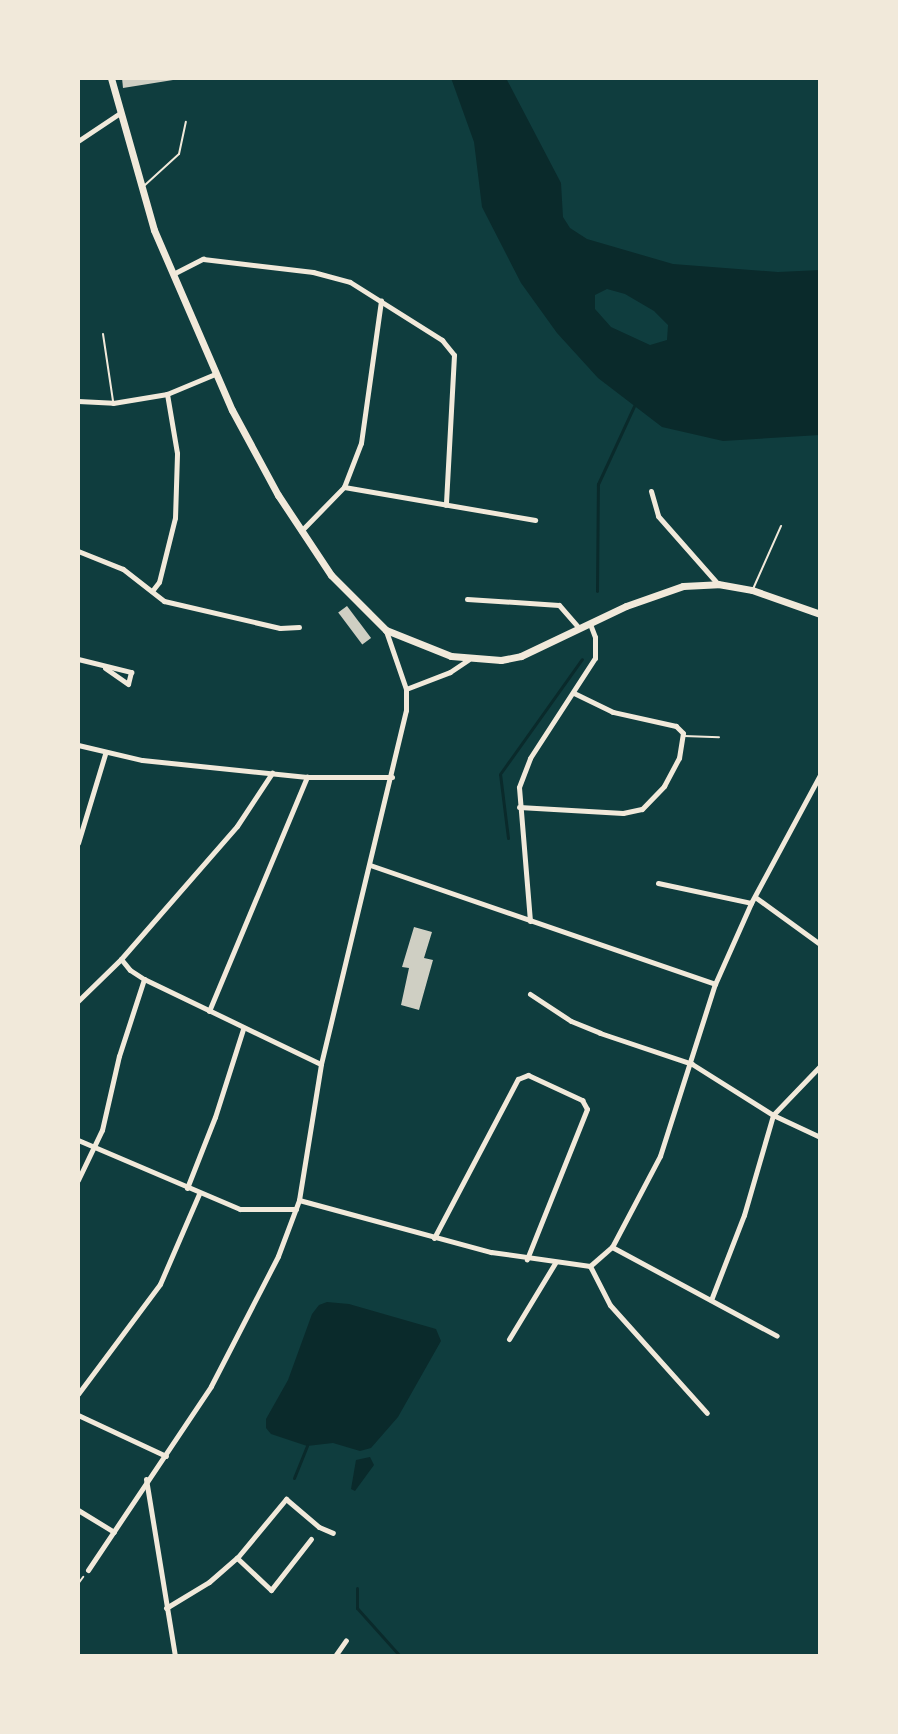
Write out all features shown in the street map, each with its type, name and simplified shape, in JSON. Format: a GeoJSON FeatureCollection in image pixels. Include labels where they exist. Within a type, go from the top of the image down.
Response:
{"type":"FeatureCollection","features":[{"type":"Feature","properties":{"kind":"main road"},"geometry":{"type":"LineString","coordinates":[[111,78],[140,188],[172,274],[215,374],[256,457],[331,575],[386,630],[410,642],[468,660],[521,656],[653,594],[683,586],[718,584],[752,590],[820,614]]}},
{"type":"Feature","properties":{"kind":"street"},"geometry":{"type":"LineString","coordinates":[[78,141],[120,113]]}},
{"type":"Feature","properties":{"kind":"street"},"geometry":{"type":"LineString","coordinates":[[172,274],[203,259],[313,272],[350,282],[442,340],[454,355],[446,505]]}},
{"type":"Feature","properties":{"kind":"street"},"geometry":{"type":"LineString","coordinates":[[301,531],[344,487],[361,443],[381,300]]}},
{"type":"Feature","properties":{"kind":"street"},"geometry":{"type":"LineString","coordinates":[[78,401],[113,403],[167,394],[215,374]]}},
{"type":"Feature","properties":{"kind":"street"},"geometry":{"type":"LineString","coordinates":[[152,591],[159,582],[175,518],[177,453],[167,394]]}},
{"type":"Feature","properties":{"kind":"street"},"geometry":{"type":"LineString","coordinates":[[344,487],[535,520]]}},
{"type":"Feature","properties":{"kind":"street"},"geometry":{"type":"LineString","coordinates":[[651,491],[658,516],[718,584]]}},
{"type":"Feature","properties":{"kind":"street"},"geometry":{"type":"LineString","coordinates":[[78,551],[123,569],[164,601],[280,628],[299,627]]}},
{"type":"Feature","properties":{"kind":"street"},"geometry":{"type":"LineString","coordinates":[[467,599],[559,605],[580,629]]}},
{"type":"Feature","properties":{"kind":"street"},"geometry":{"type":"LineString","coordinates":[[530,921],[519,787],[526,767],[595,658],[595,637],[590,624]]}},
{"type":"Feature","properties":{"kind":"street"},"geometry":{"type":"LineString","coordinates":[[88,1570],[211,1386],[278,1256],[299,1200],[321,1064],[406,710],[406,689],[386,630]]}},
{"type":"Feature","properties":{"kind":"street"},"geometry":{"type":"LineString","coordinates":[[78,659],[131,672],[128,684],[105,668]]}},
{"type":"Feature","properties":{"kind":"street"},"geometry":{"type":"LineString","coordinates":[[406,689],[450,672],[468,660]]}},
{"type":"Feature","properties":{"kind":"street"},"geometry":{"type":"LineString","coordinates":[[519,807],[623,813],[642,809],[669,777],[679,758],[683,736],[676,726],[613,712],[574,693]]}},
{"type":"Feature","properties":{"kind":"street"},"geometry":{"type":"LineString","coordinates":[[78,745],[105,754],[307,777],[392,777]]}},
{"type":"Feature","properties":{"kind":"street"},"geometry":{"type":"LineString","coordinates":[[78,843],[105,754]]}},
{"type":"Feature","properties":{"kind":"street"},"geometry":{"type":"LineString","coordinates":[[78,1001],[121,959],[237,826],[272,773]]}},
{"type":"Feature","properties":{"kind":"street"},"geometry":{"type":"LineString","coordinates":[[299,1200],[434,1238],[527,1259],[590,1266],[612,1247],[660,1156],[692,1064],[715,984],[753,900],[820,775]]}},
{"type":"Feature","properties":{"kind":"street"},"geometry":{"type":"LineString","coordinates":[[209,1011],[307,777]]}},
{"type":"Feature","properties":{"kind":"street"},"geometry":{"type":"LineString","coordinates":[[370,865],[715,984]]}},
{"type":"Feature","properties":{"kind":"street"},"geometry":{"type":"LineString","coordinates":[[658,883],[753,900],[820,944]]}},
{"type":"Feature","properties":{"kind":"street"},"geometry":{"type":"LineString","coordinates":[[121,959],[144,979],[321,1064]]}},
{"type":"Feature","properties":{"kind":"street"},"geometry":{"type":"LineString","coordinates":[[78,1180],[102,1130],[119,1056],[144,979]]}},
{"type":"Feature","properties":{"kind":"street"},"geometry":{"type":"LineString","coordinates":[[530,994],[571,1021],[692,1064],[773,1115],[820,1137]]}},
{"type":"Feature","properties":{"kind":"street"},"geometry":{"type":"LineString","coordinates":[[187,1188],[215,1117],[243,1029]]}},
{"type":"Feature","properties":{"kind":"street"},"geometry":{"type":"LineString","coordinates":[[711,1300],[744,1215],[773,1115],[820,1066]]}},
{"type":"Feature","properties":{"kind":"street"},"geometry":{"type":"LineString","coordinates":[[434,1238],[518,1079],[528,1075],[582,1100],[587,1109],[527,1259]]}},
{"type":"Feature","properties":{"kind":"street"},"geometry":{"type":"LineString","coordinates":[[78,1140],[240,1209],[296,1209]]}},
{"type":"Feature","properties":{"kind":"street"},"geometry":{"type":"LineString","coordinates":[[78,1394],[160,1284],[199,1194]]}},
{"type":"Feature","properties":{"kind":"street"},"geometry":{"type":"LineString","coordinates":[[612,1247],[777,1336]]}},
{"type":"Feature","properties":{"kind":"street"},"geometry":{"type":"LineString","coordinates":[[509,1339],[555,1263]]}},
{"type":"Feature","properties":{"kind":"street"},"geometry":{"type":"LineString","coordinates":[[590,1266],[610,1305],[707,1413]]}},
{"type":"Feature","properties":{"kind":"street"},"geometry":{"type":"LineString","coordinates":[[78,1415],[166,1456]]}},
{"type":"Feature","properties":{"kind":"street"},"geometry":{"type":"LineString","coordinates":[[146,1479],[175,1656]]}},
{"type":"Feature","properties":{"kind":"street"},"geometry":{"type":"LineString","coordinates":[[166,1608],[209,1582],[237,1558],[286,1499],[319,1527],[333,1533]]}},
{"type":"Feature","properties":{"kind":"street"},"geometry":{"type":"LineString","coordinates":[[78,1510],[114,1532]]}},
{"type":"Feature","properties":{"kind":"street"},"geometry":{"type":"LineString","coordinates":[[237,1558],[271,1590],[311,1539]]}},
{"type":"Feature","properties":{"kind":"street"},"geometry":{"type":"LineString","coordinates":[[335,1656],[346,1640]]}},
{"type":"Feature","properties":{"kind":"lane"},"geometry":{"type":"LineString","coordinates":[[140,188],[179,154],[186,122]]}},
{"type":"Feature","properties":{"kind":"lane"},"geometry":{"type":"LineString","coordinates":[[103,334],[113,403]]}},
{"type":"Feature","properties":{"kind":"lane"},"geometry":{"type":"LineString","coordinates":[[752,590],[781,526]]}},
{"type":"Feature","properties":{"kind":"lane"},"geometry":{"type":"LineString","coordinates":[[683,736],[719,737]]}},
{"type":"Feature","properties":{"kind":"path"},"geometry":{"type":"LineString","coordinates":[[78,1584],[88,1570]]}},
{"type":"Feature","properties":{"kind":"water"},"geometry":{"type":"Polygon","coordinates":[[[451,78],[506,78],[561,183],[563,217],[570,228],[587,239],[673,264],[778,272],[820,270],[820,435],[723,441],[662,427],[598,378],[557,333],[521,283],[482,207],[474,142],[451,78]],[[607,289],[595,295],[595,309],[611,327],[650,345],[667,340],[668,325],[654,311],[625,294],[607,289]]]}},
{"type":"Feature","properties":{"kind":"water"},"geometry":{"type":"Polygon","coordinates":[[[327,1302],[349,1304],[436,1329],[441,1341],[398,1417],[371,1448],[360,1451],[333,1443],[307,1446],[271,1434],[266,1428],[266,1419],[288,1380],[312,1314],[319,1305],[327,1302]]]}},
{"type":"Feature","properties":{"kind":"water"},"geometry":{"type":"Polygon","coordinates":[[[370,1457],[374,1465],[355,1491],[351,1489],[356,1460],[370,1457]]]}},
{"type":"Feature","properties":{"kind":"building"},"geometry":{"type":"Polygon","coordinates":[[[122,78],[173,78],[173,80],[123,88],[122,78]]]}},
{"type":"Feature","properties":{"kind":"building"},"geometry":{"type":"Polygon","coordinates":[[[347,606],[371,638],[362,645],[338,613],[347,606]]]}},
{"type":"Feature","properties":{"kind":"building"},"geometry":{"type":"Polygon","coordinates":[[[414,927],[432,932],[424,958],[433,960],[419,1010],[401,1005],[409,968],[402,967],[414,927]]]}},
{"type":"Feature","properties":{"kind":"waterway"},"geometry":{"type":"LineString","coordinates":[[597,591],[598,484],[634,406]]}},
{"type":"Feature","properties":{"kind":"waterway"},"geometry":{"type":"LineString","coordinates":[[508,838],[500,774],[582,659]]}},
{"type":"Feature","properties":{"kind":"waterway"},"geometry":{"type":"LineString","coordinates":[[294,1478],[307,1446]]}},
{"type":"Feature","properties":{"kind":"waterway"},"geometry":{"type":"LineString","coordinates":[[357,1588],[357,1608],[400,1656]]}}]}
